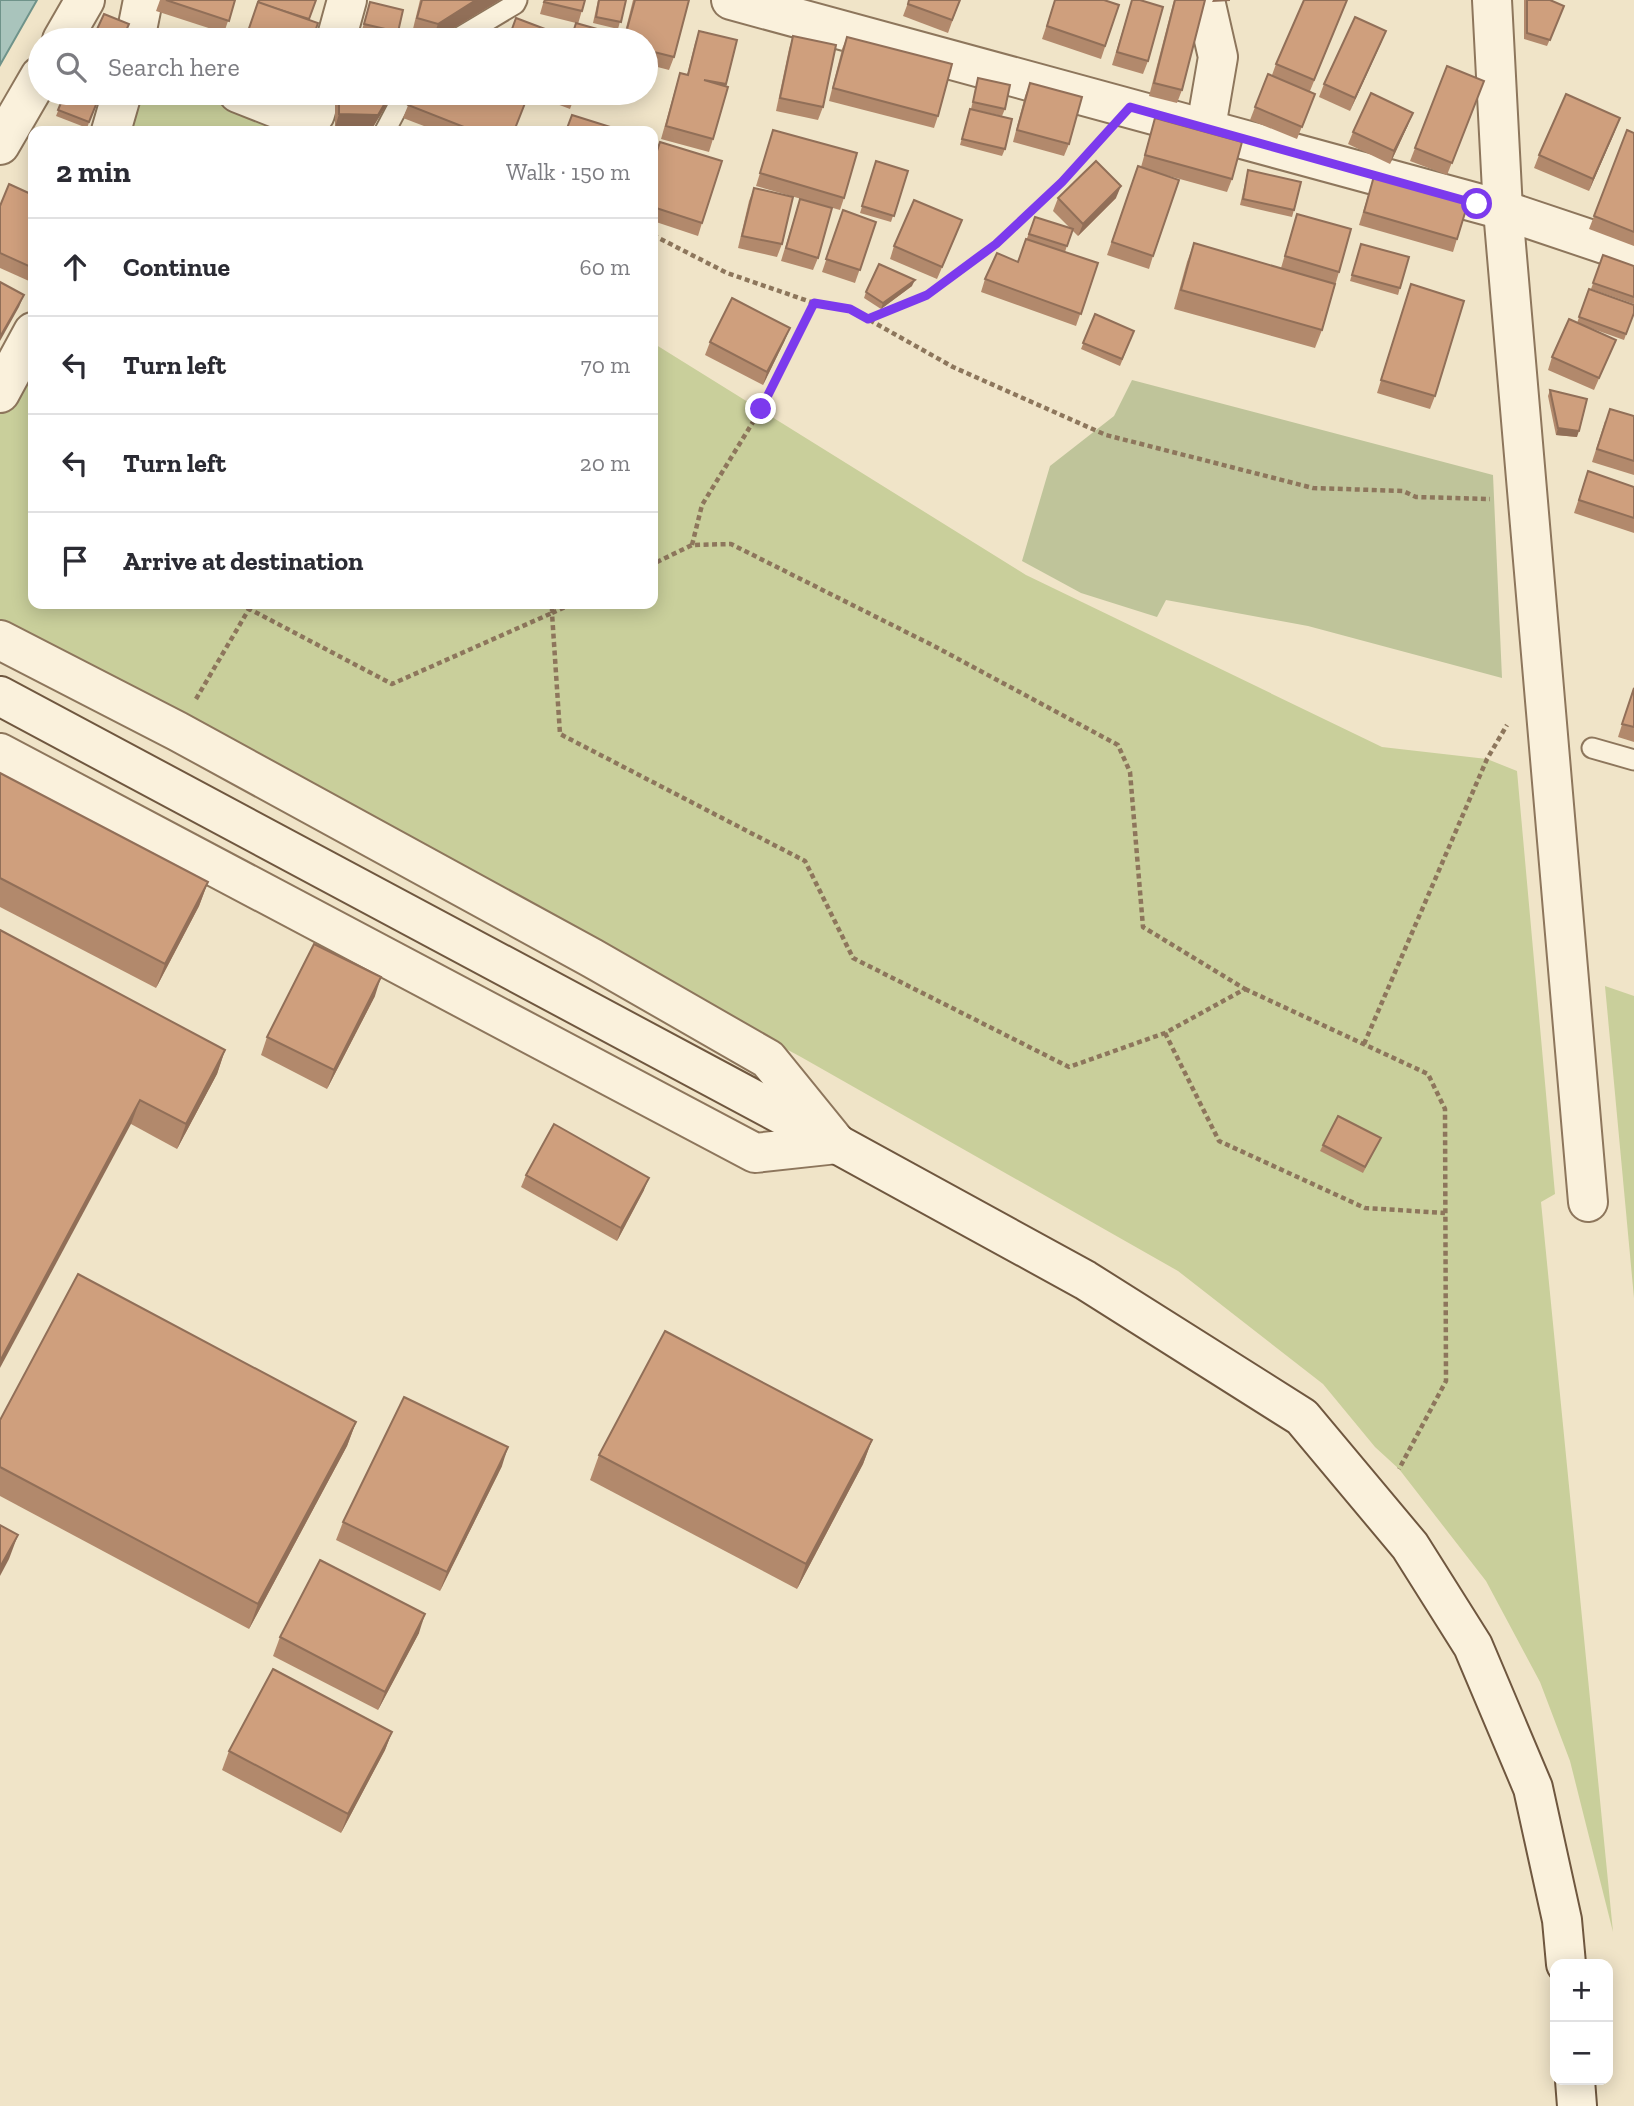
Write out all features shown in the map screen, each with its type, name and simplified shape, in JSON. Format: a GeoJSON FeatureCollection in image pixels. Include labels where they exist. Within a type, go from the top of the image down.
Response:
{"type":"FeatureCollection","features":[{"type":"Feature","properties":{"kind":"street"},"geometry":{"type":"LineString","coordinates":[[69,28],[85,0]]}},
{"type":"Feature","properties":{"kind":"street"},"geometry":{"type":"LineString","coordinates":[[137,28],[143,0]]}},
{"type":"Feature","properties":{"kind":"street"},"geometry":{"type":"LineString","coordinates":[[339,28],[347,0]]}},
{"type":"Feature","properties":{"kind":"street"},"geometry":{"type":"LineString","coordinates":[[731,0],[814,11],[1130,107],[1503,210],[1634,254]]}},
{"type":"Feature","properties":{"kind":"street"},"geometry":{"type":"LineString","coordinates":[[1205,0],[1218,57],[1206,127]]}},
{"type":"Feature","properties":{"kind":"street"},"geometry":{"type":"LineString","coordinates":[[1492,0],[1503,210],[1588,1202]]}},
{"type":"Feature","properties":{"kind":"street"},"geometry":{"type":"LineString","coordinates":[[0,145],[28,97]]}},
{"type":"Feature","properties":{"kind":"street"},"geometry":{"type":"LineString","coordinates":[[112,126],[119,105]]}},
{"type":"Feature","properties":{"kind":"street"},"geometry":{"type":"LineString","coordinates":[[268,105],[304,119],[316,114],[318,105]]}},
{"type":"Feature","properties":{"kind":"street"},"geometry":{"type":"LineString","coordinates":[[0,393],[28,341]]}},
{"type":"Feature","properties":{"kind":"street"},"geometry":{"type":"LineString","coordinates":[[0,640],[177,731],[592,958],[768,1059],[837,1143]]}},
{"type":"Feature","properties":{"kind":"street"},"geometry":{"type":"LineString","coordinates":[[0,696],[837,1143],[1085,1280],[1302,1418],[1410,1546],[1473,1646],[1533,1788],[1562,1920],[1566,1959]]}},
{"type":"Feature","properties":{"kind":"street"},"geometry":{"type":"LineString","coordinates":[[0,753],[755,1153],[837,1143]]}},
{"type":"Feature","properties":{"kind":"street"},"geometry":{"type":"LineString","coordinates":[[1575,2085],[1577,2106]]}},
{"type":"Feature","properties":{"kind":"lane"},"geometry":{"type":"LineString","coordinates":[[475,28],[515,4],[517,0]]}},
{"type":"Feature","properties":{"kind":"lane"},"geometry":{"type":"LineString","coordinates":[[388,126],[399,105]]}},
{"type":"Feature","properties":{"kind":"lane"},"geometry":{"type":"LineString","coordinates":[[1592,748],[1634,760]]}},
{"type":"Feature","properties":{"kind":"path"},"geometry":{"type":"LineString","coordinates":[[868,319],[927,295],[996,244],[1062,182],[1130,107]]}},
{"type":"Feature","properties":{"kind":"path"},"geometry":{"type":"LineString","coordinates":[[658,238],[727,273],[814,303],[850,309],[953,368],[1106,435],[1313,488],[1403,491],[1416,497],[1492,499]]}},
{"type":"Feature","properties":{"kind":"path"},"geometry":{"type":"LineString","coordinates":[[692,545],[702,505],[761,409],[814,303]]}},
{"type":"Feature","properties":{"kind":"path"},"geometry":{"type":"LineString","coordinates":[[658,562],[692,545],[731,544],[934,646],[1118,745],[1130,772],[1143,927],[1245,989],[1428,1074],[1445,1109],[1446,1381],[1399,1469]]}},
{"type":"Feature","properties":{"kind":"path"},"geometry":{"type":"LineString","coordinates":[[177,731],[249,609],[392,684],[562,609]]}},
{"type":"Feature","properties":{"kind":"path"},"geometry":{"type":"LineString","coordinates":[[552,609],[560,734],[805,861],[853,958],[1069,1068],[1165,1032],[1245,989]]}},
{"type":"Feature","properties":{"kind":"path"},"geometry":{"type":"LineString","coordinates":[[1364,1044],[1487,759]]}},
{"type":"Feature","properties":{"kind":"path"},"geometry":{"type":"LineString","coordinates":[[1165,1032],[1219,1141],[1365,1208],[1445,1213]]}},
{"type":"Feature","properties":{"kind":"green space"},"geometry":{"type":"Polygon","coordinates":[[[131,105],[243,105],[293,126],[125,126],[131,105]]]}},
{"type":"Feature","properties":{"kind":"green space"},"geometry":{"type":"Polygon","coordinates":[[[658,346],[1026,575],[1382,747],[1487,759],[1517,771],[1555,1194],[1541,1202],[1613,1932],[1570,1761],[1540,1682],[1486,1581],[1399,1469],[1375,1447],[1323,1384],[1178,1271],[801,1057],[0,627],[0,413],[28,356],[28,609],[658,609],[658,346]]]}},
{"type":"Feature","properties":{"kind":"green space"},"geometry":{"type":"Polygon","coordinates":[[[1132,380],[1493,475],[1502,678],[1308,626],[1166,600],[1157,617],[1081,593],[1022,561],[1050,466],[1114,416],[1132,380]]]}},
{"type":"Feature","properties":{"kind":"green space"},"geometry":{"type":"Polygon","coordinates":[[[1605,986],[1634,996],[1634,1298],[1605,986]]]}},
{"type":"Feature","properties":{"kind":"water"},"geometry":{"type":"Polygon","coordinates":[[[0,0],[37,0],[0,65],[0,0]]]}},
{"type":"Feature","properties":{"kind":"building"},"geometry":{"type":"Polygon","coordinates":[[[166,0],[235,0],[229,21],[166,0]]]}},
{"type":"Feature","properties":{"kind":"building"},"geometry":{"type":"Polygon","coordinates":[[[259,0],[316,0],[309,19],[258,3],[259,0]]]}},
{"type":"Feature","properties":{"kind":"building"},"geometry":{"type":"Polygon","coordinates":[[[422,0],[476,0],[438,24],[417,18],[422,0]]]}},
{"type":"Feature","properties":{"kind":"building"},"geometry":{"type":"Polygon","coordinates":[[[585,0],[582,11],[544,2],[585,0]]]}},
{"type":"Feature","properties":{"kind":"building"},"geometry":{"type":"Polygon","coordinates":[[[599,0],[626,0],[621,22],[596,17],[599,0]]]}},
{"type":"Feature","properties":{"kind":"building"},"geometry":{"type":"Polygon","coordinates":[[[635,0],[689,0],[674,57],[658,53],[658,28],[627,28],[635,0]]]}},
{"type":"Feature","properties":{"kind":"building"},"geometry":{"type":"Polygon","coordinates":[[[909,0],[960,0],[952,20],[908,4],[909,0]]]}},
{"type":"Feature","properties":{"kind":"building"},"geometry":{"type":"Polygon","coordinates":[[[1055,0],[1104,0],[1119,5],[1105,46],[1047,26],[1055,0]]]}},
{"type":"Feature","properties":{"kind":"building"},"geometry":{"type":"Polygon","coordinates":[[[1132,0],[1163,7],[1148,61],[1117,52],[1132,0]]]}},
{"type":"Feature","properties":{"kind":"building"},"geometry":{"type":"Polygon","coordinates":[[[1175,0],[1205,0],[1182,90],[1154,83],[1175,0]]]}},
{"type":"Feature","properties":{"kind":"building"},"geometry":{"type":"Polygon","coordinates":[[[1304,0],[1347,0],[1314,80],[1276,64],[1304,0]]]}},
{"type":"Feature","properties":{"kind":"building"},"geometry":{"type":"Polygon","coordinates":[[[1527,0],[1550,0],[1564,6],[1550,40],[1527,33],[1527,0]]]}},
{"type":"Feature","properties":{"kind":"building"},"geometry":{"type":"Polygon","coordinates":[[[258,2],[318,23],[316,28],[249,28],[258,2]]]}},
{"type":"Feature","properties":{"kind":"building"},"geometry":{"type":"Polygon","coordinates":[[[370,2],[403,10],[399,28],[364,24],[370,2]]]}},
{"type":"Feature","properties":{"kind":"building"},"geometry":{"type":"Polygon","coordinates":[[[104,14],[129,24],[127,28],[98,28],[104,14]]]}},
{"type":"Feature","properties":{"kind":"building"},"geometry":{"type":"Polygon","coordinates":[[[1355,17],[1386,31],[1355,98],[1324,84],[1355,17]]]}},
{"type":"Feature","properties":{"kind":"building"},"geometry":{"type":"Polygon","coordinates":[[[516,18],[542,28],[512,28],[516,18]]]}},
{"type":"Feature","properties":{"kind":"building"},"geometry":{"type":"Polygon","coordinates":[[[576,23],[594,28],[574,28],[576,23]]]}},
{"type":"Feature","properties":{"kind":"building"},"geometry":{"type":"Polygon","coordinates":[[[699,31],[737,40],[726,84],[704,80],[728,87],[713,139],[666,126],[680,73],[688,75],[699,31]]]}},
{"type":"Feature","properties":{"kind":"building"},"geometry":{"type":"Polygon","coordinates":[[[793,36],[836,45],[823,107],[780,98],[793,36]]]}},
{"type":"Feature","properties":{"kind":"building"},"geometry":{"type":"Polygon","coordinates":[[[847,37],[952,64],[938,116],[833,88],[847,37]]]}},
{"type":"Feature","properties":{"kind":"building"},"geometry":{"type":"Polygon","coordinates":[[[1447,66],[1484,81],[1452,163],[1415,148],[1447,66]]]}},
{"type":"Feature","properties":{"kind":"building"},"geometry":{"type":"Polygon","coordinates":[[[1268,74],[1315,94],[1302,127],[1255,107],[1268,74]]]}},
{"type":"Feature","properties":{"kind":"building"},"geometry":{"type":"Polygon","coordinates":[[[978,78],[1010,85],[1005,109],[973,102],[978,78]]]}},
{"type":"Feature","properties":{"kind":"building"},"geometry":{"type":"Polygon","coordinates":[[[1030,83],[1082,97],[1069,144],[1017,130],[1030,83]]]}},
{"type":"Feature","properties":{"kind":"building"},"geometry":{"type":"Polygon","coordinates":[[[1371,93],[1413,113],[1394,151],[1353,132],[1371,93]]]}},
{"type":"Feature","properties":{"kind":"building"},"geometry":{"type":"Polygon","coordinates":[[[1566,94],[1620,118],[1593,179],[1539,155],[1566,94]]]}},
{"type":"Feature","properties":{"kind":"building"},"geometry":{"type":"Polygon","coordinates":[[[60,105],[96,105],[89,122],[58,110],[60,105]]]}},
{"type":"Feature","properties":{"kind":"building"},"geometry":{"type":"Polygon","coordinates":[[[339,105],[384,105],[378,115],[339,114],[339,105]]]}},
{"type":"Feature","properties":{"kind":"building"},"geometry":{"type":"Polygon","coordinates":[[[408,105],[524,105],[516,126],[461,126],[408,105]]]}},
{"type":"Feature","properties":{"kind":"building"},"geometry":{"type":"Polygon","coordinates":[[[970,109],[1012,119],[1005,149],[962,139],[970,109]]]}},
{"type":"Feature","properties":{"kind":"building"},"geometry":{"type":"Polygon","coordinates":[[[572,115],[607,126],[568,126],[572,115]]]}},
{"type":"Feature","properties":{"kind":"building"},"geometry":{"type":"Polygon","coordinates":[[[1155,118],[1242,142],[1232,179],[1145,155],[1155,118]]]}},
{"type":"Feature","properties":{"kind":"building"},"geometry":{"type":"Polygon","coordinates":[[[773,130],[857,153],[844,198],[760,173],[773,130]]]}},
{"type":"Feature","properties":{"kind":"building"},"geometry":{"type":"Polygon","coordinates":[[[1627,130],[1634,133],[1634,232],[1594,216],[1627,130]]]}},
{"type":"Feature","properties":{"kind":"building"},"geometry":{"type":"Polygon","coordinates":[[[660,142],[722,161],[702,223],[658,209],[660,142]]]}},
{"type":"Feature","properties":{"kind":"building"},"geometry":{"type":"Polygon","coordinates":[[[876,161],[908,171],[894,216],[862,206],[876,161]]]}},
{"type":"Feature","properties":{"kind":"building"},"geometry":{"type":"Polygon","coordinates":[[[1096,161],[1121,186],[1083,224],[1058,198],[1096,161]]]}},
{"type":"Feature","properties":{"kind":"building"},"geometry":{"type":"Polygon","coordinates":[[[1138,166],[1179,180],[1153,256],[1112,242],[1138,166]]]}},
{"type":"Feature","properties":{"kind":"building"},"geometry":{"type":"Polygon","coordinates":[[[1248,170],[1301,182],[1294,210],[1243,199],[1248,170]]]}},
{"type":"Feature","properties":{"kind":"building"},"geometry":{"type":"Polygon","coordinates":[[[1374,176],[1468,203],[1457,239],[1364,212],[1374,176]]]}},
{"type":"Feature","properties":{"kind":"building"},"geometry":{"type":"Polygon","coordinates":[[[9,184],[28,193],[28,266],[0,253],[0,206],[9,184]]]}},
{"type":"Feature","properties":{"kind":"building"},"geometry":{"type":"Polygon","coordinates":[[[754,188],[793,197],[782,244],[742,236],[754,188]]]}},
{"type":"Feature","properties":{"kind":"building"},"geometry":{"type":"Polygon","coordinates":[[[800,199],[832,208],[818,258],[786,248],[800,199]]]}},
{"type":"Feature","properties":{"kind":"building"},"geometry":{"type":"Polygon","coordinates":[[[914,200],[962,220],[942,267],[894,246],[914,200]]]}},
{"type":"Feature","properties":{"kind":"building"},"geometry":{"type":"Polygon","coordinates":[[[843,210],[876,222],[860,270],[826,259],[843,210]]]}},
{"type":"Feature","properties":{"kind":"building"},"geometry":{"type":"Polygon","coordinates":[[[1297,214],[1351,229],[1339,272],[1285,256],[1297,214]]]}},
{"type":"Feature","properties":{"kind":"building"},"geometry":{"type":"Polygon","coordinates":[[[1035,217],[1073,229],[1067,246],[1029,234],[1035,217]]]}},
{"type":"Feature","properties":{"kind":"building"},"geometry":{"type":"Polygon","coordinates":[[[1026,239],[1098,263],[1081,314],[985,279],[997,253],[1018,262],[1026,239]]]}},
{"type":"Feature","properties":{"kind":"building"},"geometry":{"type":"Polygon","coordinates":[[[1194,243],[1335,284],[1322,330],[1181,290],[1194,243]]]}},
{"type":"Feature","properties":{"kind":"building"},"geometry":{"type":"Polygon","coordinates":[[[1361,244],[1409,257],[1400,288],[1352,275],[1361,244]]]}},
{"type":"Feature","properties":{"kind":"building"},"geometry":{"type":"Polygon","coordinates":[[[1603,255],[1634,266],[1634,297],[1593,283],[1603,255]]]}},
{"type":"Feature","properties":{"kind":"building"},"geometry":{"type":"Polygon","coordinates":[[[879,264],[915,280],[883,303],[866,292],[879,264]]]}},
{"type":"Feature","properties":{"kind":"building"},"geometry":{"type":"Polygon","coordinates":[[[0,282],[24,295],[0,337],[0,282]]]}},
{"type":"Feature","properties":{"kind":"building"},"geometry":{"type":"Polygon","coordinates":[[[1411,284],[1464,301],[1435,396],[1381,380],[1411,284]]]}},
{"type":"Feature","properties":{"kind":"building"},"geometry":{"type":"Polygon","coordinates":[[[1589,289],[1634,305],[1634,313],[1626,334],[1579,317],[1589,289]]]}},
{"type":"Feature","properties":{"kind":"building"},"geometry":{"type":"Polygon","coordinates":[[[732,298],[790,328],[767,372],[710,342],[732,298]]]}},
{"type":"Feature","properties":{"kind":"building"},"geometry":{"type":"Polygon","coordinates":[[[1095,314],[1134,331],[1122,359],[1083,343],[1095,314]]]}},
{"type":"Feature","properties":{"kind":"building"},"geometry":{"type":"Polygon","coordinates":[[[1569,319],[1616,340],[1599,378],[1552,357],[1569,319]]]}},
{"type":"Feature","properties":{"kind":"building"},"geometry":{"type":"Polygon","coordinates":[[[1550,390],[1587,399],[1579,431],[1558,428],[1550,390]]]}},
{"type":"Feature","properties":{"kind":"building"},"geometry":{"type":"Polygon","coordinates":[[[1610,409],[1634,416],[1634,461],[1597,449],[1610,409]]]}},
{"type":"Feature","properties":{"kind":"building"},"geometry":{"type":"Polygon","coordinates":[[[1588,471],[1634,487],[1634,518],[1579,500],[1588,471]]]}},
{"type":"Feature","properties":{"kind":"building"},"geometry":{"type":"Polygon","coordinates":[[[1634,688],[1634,727],[1622,724],[1634,688]]]}},
{"type":"Feature","properties":{"kind":"building"},"geometry":{"type":"Polygon","coordinates":[[[0,773],[208,882],[165,964],[0,878],[0,773]]]}},
{"type":"Feature","properties":{"kind":"building"},"geometry":{"type":"Polygon","coordinates":[[[0,930],[225,1050],[186,1124],[140,1100],[0,1361],[0,930]]]}},
{"type":"Feature","properties":{"kind":"building"},"geometry":{"type":"Polygon","coordinates":[[[314,944],[381,977],[334,1070],[267,1037],[314,944]]]}},
{"type":"Feature","properties":{"kind":"building"},"geometry":{"type":"Polygon","coordinates":[[[1338,1116],[1381,1138],[1365,1167],[1323,1145],[1338,1116]]]}},
{"type":"Feature","properties":{"kind":"building"},"geometry":{"type":"Polygon","coordinates":[[[554,1124],[649,1178],[621,1228],[526,1175],[554,1124]]]}},
{"type":"Feature","properties":{"kind":"building"},"geometry":{"type":"Polygon","coordinates":[[[78,1274],[356,1422],[258,1604],[0,1467],[0,1420],[78,1274]]]}},
{"type":"Feature","properties":{"kind":"building"},"geometry":{"type":"Polygon","coordinates":[[[665,1331],[872,1440],[806,1564],[599,1455],[665,1331]]]}},
{"type":"Feature","properties":{"kind":"building"},"geometry":{"type":"Polygon","coordinates":[[[404,1397],[508,1447],[447,1572],[343,1522],[404,1397]]]}},
{"type":"Feature","properties":{"kind":"building"},"geometry":{"type":"Polygon","coordinates":[[[0,1525],[18,1535],[0,1567],[0,1525]]]}},
{"type":"Feature","properties":{"kind":"building"},"geometry":{"type":"Polygon","coordinates":[[[320,1560],[425,1614],[385,1692],[280,1637],[320,1560]]]}},
{"type":"Feature","properties":{"kind":"building"},"geometry":{"type":"Polygon","coordinates":[[[273,1669],[392,1732],[348,1814],[229,1751],[273,1669]]]}},
{"type":"Feature","properties":{"kind":"route"},"geometry":{"type":"LineString","coordinates":[[761,409],[814,303],[850,309],[868,319],[927,295],[996,244],[1062,182],[1130,107],[1477,204]]}}]}
